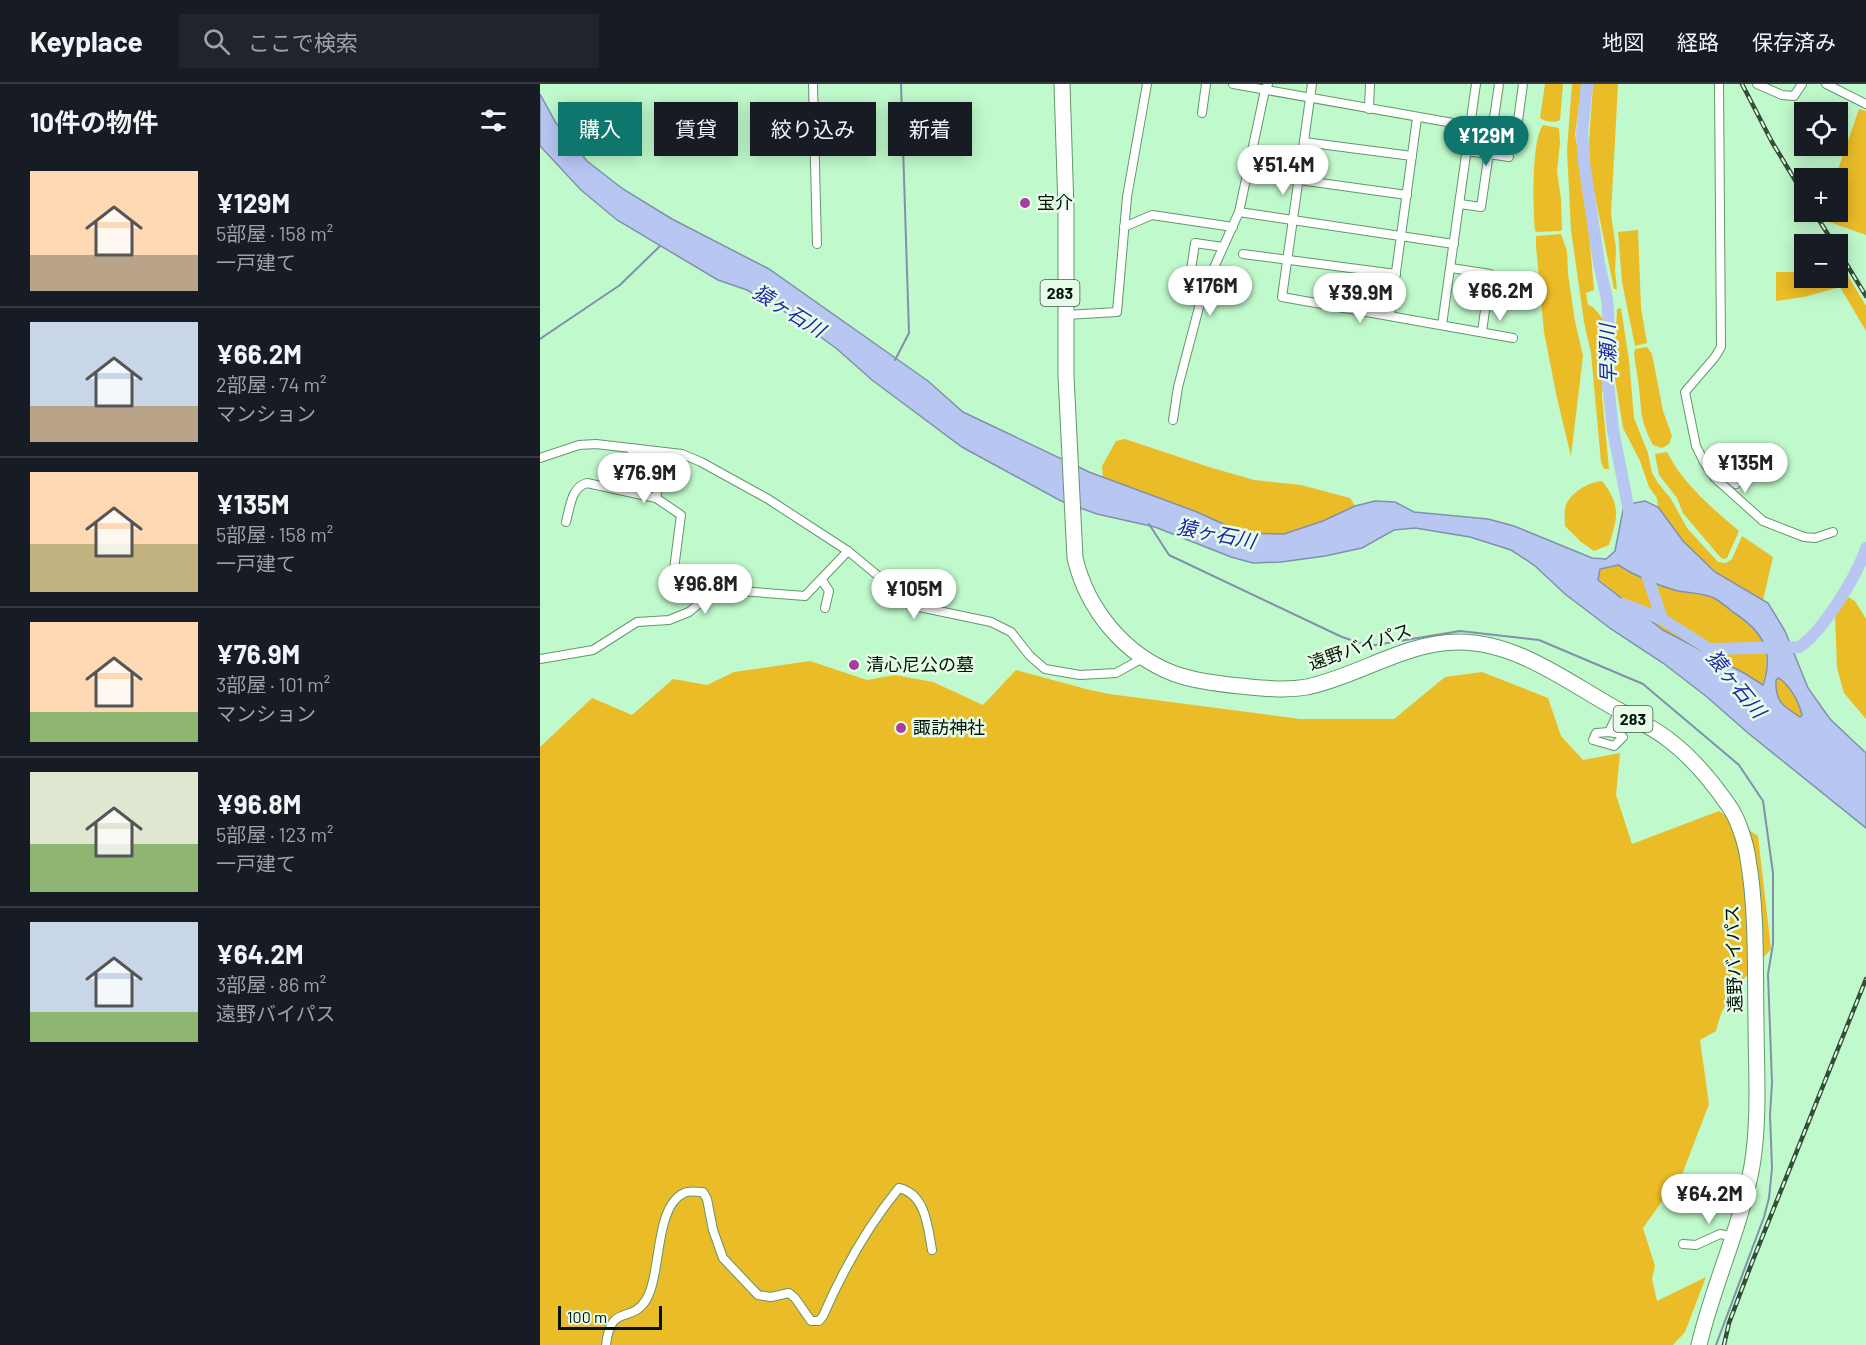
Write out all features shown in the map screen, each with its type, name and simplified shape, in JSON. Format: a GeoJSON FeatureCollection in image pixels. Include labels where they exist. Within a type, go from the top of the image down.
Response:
{"type":"FeatureCollection","features":[{"type":"Feature","properties":{"kind":"highway","name":"遠野バイパス"},"geometry":{"type":"LineString","coordinates":[[1054,84],[1057,237],[1066,376]]}},
{"type":"Feature","properties":{"kind":"highway","name":"遠野バイパス"},"geometry":{"type":"LineString","coordinates":[[1062,84],[1066,209],[1066,376],[1075,558],[1080,581],[1100,617],[1115,634],[1143,658],[1175,674],[1216,684],[1267,689],[1303,688],[1325,682],[1426,644],[1460,642],[1481,644],[1515,654],[1545,668],[1669,740],[1703,771],[1733,812],[1748,857],[1755,940],[1757,1115],[1751,1167],[1699,1345]]}},
{"type":"Feature","properties":{"kind":"street"},"geometry":{"type":"LineString","coordinates":[[813,84],[817,244]]}},
{"type":"Feature","properties":{"kind":"street"},"geometry":{"type":"LineString","coordinates":[[1066,315],[1117,312],[1127,197],[1147,84]]}},
{"type":"Feature","properties":{"kind":"street"},"geometry":{"type":"LineString","coordinates":[[1202,113],[1206,84]]}},
{"type":"Feature","properties":{"kind":"street"},"geometry":{"type":"LineString","coordinates":[[1233,84],[1267,87],[1310,98],[1417,118],[1517,128],[1523,84]]}},
{"type":"Feature","properties":{"kind":"street"},"geometry":{"type":"LineString","coordinates":[[1312,84],[1282,297],[1513,338]]}},
{"type":"Feature","properties":{"kind":"street"},"geometry":{"type":"LineString","coordinates":[[1369,109],[1370,84]]}},
{"type":"Feature","properties":{"kind":"street"},"geometry":{"type":"LineString","coordinates":[[1442,325],[1476,84]]}},
{"type":"Feature","properties":{"kind":"street"},"geometry":{"type":"LineString","coordinates":[[1460,204],[1481,207],[1498,84]]}},
{"type":"Feature","properties":{"kind":"street"},"geometry":{"type":"LineString","coordinates":[[1719,84],[1721,347],[1685,392],[1696,446],[1715,478],[1763,522],[1804,537],[1815,538],[1833,532]]}},
{"type":"Feature","properties":{"kind":"street"},"geometry":{"type":"LineString","coordinates":[[1757,84],[1782,96],[1794,96],[1802,84]]}},
{"type":"Feature","properties":{"kind":"street"},"geometry":{"type":"LineString","coordinates":[[1826,84],[1866,104]]}},
{"type":"Feature","properties":{"kind":"street"},"geometry":{"type":"LineString","coordinates":[[1173,420],[1178,387],[1205,288],[1239,212],[1267,87]]}},
{"type":"Feature","properties":{"kind":"street"},"geometry":{"type":"LineString","coordinates":[[1390,316],[1417,118]]}},
{"type":"Feature","properties":{"kind":"street"},"geometry":{"type":"LineString","coordinates":[[1304,142],[1412,156]]}},
{"type":"Feature","properties":{"kind":"street"},"geometry":{"type":"LineString","coordinates":[[1467,151],[1509,157]]}},
{"type":"Feature","properties":{"kind":"street"},"geometry":{"type":"LineString","coordinates":[[1248,173],[1407,195]]}},
{"type":"Feature","properties":{"kind":"street"},"geometry":{"type":"LineString","coordinates":[[1239,212],[1454,244]]}},
{"type":"Feature","properties":{"kind":"street"},"geometry":{"type":"LineString","coordinates":[[1124,227],[1152,215],[1233,227]]}},
{"type":"Feature","properties":{"kind":"street"},"geometry":{"type":"LineString","coordinates":[[1205,288],[1189,284],[1195,243],[1223,247]]}},
{"type":"Feature","properties":{"kind":"street"},"geometry":{"type":"LineString","coordinates":[[1243,254],[1396,274]]}},
{"type":"Feature","properties":{"kind":"street"},"geometry":{"type":"LineString","coordinates":[[1451,268],[1490,274],[1482,332]]}},
{"type":"Feature","properties":{"kind":"street"},"geometry":{"type":"LineString","coordinates":[[540,458],[579,445],[596,444],[682,454],[768,499],[848,551],[910,605],[991,622],[1011,632],[1030,656],[1045,669],[1080,675],[1116,673],[1143,658]]}},
{"type":"Feature","properties":{"kind":"street"},"geometry":{"type":"LineString","coordinates":[[632,448],[632,456],[663,464],[656,498]]}},
{"type":"Feature","properties":{"kind":"street"},"geometry":{"type":"LineString","coordinates":[[1727,477],[1736,484],[1755,463]]}},
{"type":"Feature","properties":{"kind":"street"},"geometry":{"type":"LineString","coordinates":[[566,522],[574,492],[580,485],[587,483],[656,498],[681,515],[674,569]]}},
{"type":"Feature","properties":{"kind":"street"},"geometry":{"type":"LineString","coordinates":[[540,659],[593,650],[638,622],[669,620],[689,612],[706,598],[727,590],[805,596],[848,551]]}},
{"type":"Feature","properties":{"kind":"street"},"geometry":{"type":"LineString","coordinates":[[822,580],[829,591],[825,608]]}},
{"type":"Feature","properties":{"kind":"street"},"geometry":{"type":"LineString","coordinates":[[1609,732],[1619,711]]}},
{"type":"Feature","properties":{"kind":"street"},"geometry":{"type":"LineString","coordinates":[[606,1345],[610,1323],[636,1309],[646,1300],[653,1281],[665,1221],[671,1205],[685,1192],[703,1192],[707,1198],[712,1230],[723,1258],[758,1295],[771,1297],[789,1293],[811,1321],[819,1321],[823,1316],[852,1256],[899,1188],[907,1190],[918,1200],[927,1222],[932,1250]]}},
{"type":"Feature","properties":{"kind":"street"},"geometry":{"type":"LineString","coordinates":[[1683,1244],[1696,1245],[1720,1234],[1731,1236]]}},
{"type":"Feature","properties":{"kind":"shaded area"},"geometry":{"type":"Polygon","coordinates":[[[1545,84],[1563,84],[1560,120],[1558,121],[1547,121],[1540,118],[1545,84]]]}},
{"type":"Feature","properties":{"kind":"shaded area"},"geometry":{"type":"Polygon","coordinates":[[[1572,84],[1582,84],[1575,134],[1586,199],[1594,290],[1586,293],[1588,305],[1593,307],[1604,320],[1602,396],[1609,469],[1604,469],[1601,462],[1591,353],[1584,322],[1571,230],[1567,150],[1572,84]]]}},
{"type":"Feature","properties":{"kind":"shaded area"},"geometry":{"type":"Polygon","coordinates":[[[1593,84],[1618,84],[1611,214],[1616,248],[1617,289],[1614,289],[1590,171],[1589,141],[1593,84]]]}},
{"type":"Feature","properties":{"kind":"shaded area"},"geometry":{"type":"Polygon","coordinates":[[[1859,109],[1866,111],[1866,235],[1829,222],[1848,222],[1848,168],[1838,168],[1843,156],[1848,156],[1848,141],[1859,109]]]}},
{"type":"Feature","properties":{"kind":"shaded area"},"geometry":{"type":"Polygon","coordinates":[[[1543,125],[1559,128],[1557,171],[1561,199],[1562,230],[1560,231],[1536,232],[1535,230],[1533,192],[1536,145],[1543,125]]]}},
{"type":"Feature","properties":{"kind":"shaded area"},"geometry":{"type":"Polygon","coordinates":[[[1638,230],[1641,308],[1647,343],[1635,346],[1622,282],[1618,232],[1638,230]]]}},
{"type":"Feature","properties":{"kind":"shaded area"},"geometry":{"type":"Polygon","coordinates":[[[1561,234],[1567,251],[1575,321],[1583,356],[1571,456],[1544,332],[1536,246],[1536,236],[1561,234]]]}},
{"type":"Feature","properties":{"kind":"shaded area"},"geometry":{"type":"Polygon","coordinates":[[[1776,272],[1794,272],[1794,288],[1836,288],[1804,297],[1776,301],[1776,272]]]}},
{"type":"Feature","properties":{"kind":"shaded area"},"geometry":{"type":"Polygon","coordinates":[[[1848,276],[1866,306],[1866,331],[1841,288],[1848,288],[1848,276]]]}},
{"type":"Feature","properties":{"kind":"shaded area"},"geometry":{"type":"Polygon","coordinates":[[[1621,308],[1629,360],[1634,418],[1648,453],[1652,473],[1671,499],[1687,528],[1718,562],[1726,563],[1732,559],[1742,536],[1773,557],[1763,600],[1715,572],[1683,541],[1658,507],[1657,498],[1649,487],[1640,461],[1623,428],[1614,373],[1617,309],[1621,308]]]}},
{"type":"Feature","properties":{"kind":"shaded area"},"geometry":{"type":"Polygon","coordinates":[[[1647,347],[1652,354],[1663,411],[1672,436],[1669,444],[1662,448],[1653,445],[1641,411],[1634,353],[1635,349],[1647,347]]]}},
{"type":"Feature","properties":{"kind":"shaded area"},"geometry":{"type":"Polygon","coordinates":[[[1125,439],[1254,480],[1301,485],[1350,498],[1355,506],[1324,521],[1284,534],[1243,533],[1197,512],[1103,478],[1102,466],[1116,441],[1125,439]]]}},
{"type":"Feature","properties":{"kind":"shaded area"},"geometry":{"type":"Polygon","coordinates":[[[1667,452],[1690,485],[1739,531],[1727,558],[1720,557],[1683,513],[1677,498],[1659,475],[1655,454],[1667,452]]]}},
{"type":"Feature","properties":{"kind":"shaded area"},"geometry":{"type":"Polygon","coordinates":[[[1602,481],[1615,504],[1616,519],[1609,545],[1594,551],[1565,526],[1565,510],[1568,501],[1579,490],[1602,481]]]}},
{"type":"Feature","properties":{"kind":"shaded area"},"geometry":{"type":"Polygon","coordinates":[[[1618,565],[1662,586],[1714,598],[1743,619],[1759,635],[1766,652],[1767,662],[1762,686],[1744,673],[1663,630],[1598,579],[1600,569],[1618,565]]]}},
{"type":"Feature","properties":{"kind":"shaded area"},"geometry":{"type":"Polygon","coordinates":[[[1846,596],[1855,601],[1866,619],[1866,719],[1844,693],[1837,668],[1835,614],[1846,596]]]}},
{"type":"Feature","properties":{"kind":"shaded area"},"geometry":{"type":"Polygon","coordinates":[[[810,661],[867,680],[895,675],[933,682],[983,705],[1016,670],[1109,694],[1300,719],[1394,719],[1445,677],[1482,672],[1548,698],[1561,736],[1583,760],[1620,753],[1616,795],[1632,844],[1719,811],[1758,836],[1771,949],[1730,997],[1719,1018],[1716,1031],[1700,1040],[1709,1104],[1683,1172],[1643,1228],[1655,1266],[1652,1279],[1657,1301],[1706,1277],[1685,1332],[1673,1345],[540,1345],[540,747],[592,698],[632,715],[673,679],[707,685],[734,672],[810,661]]]}},
{"type":"Feature","properties":{"kind":"shaded area"},"geometry":{"type":"Polygon","coordinates":[[[1779,678],[1788,686],[1799,704],[1802,715],[1800,717],[1781,703],[1776,687],[1776,680],[1779,678]]]}},
{"type":"Feature","properties":{"kind":"water"},"geometry":{"type":"Polygon","coordinates":[[[540,94],[558,125],[558,156],[583,156],[623,189],[672,219],[769,269],[928,381],[963,412],[1089,472],[1197,512],[1243,533],[1284,534],[1323,521],[1355,506],[1375,501],[1395,502],[1414,512],[1488,519],[1514,526],[1592,558],[1606,559],[1615,551],[1624,505],[1645,501],[1658,507],[1683,541],[1715,572],[1768,603],[1785,631],[1808,688],[1830,719],[1866,753],[1866,828],[1707,697],[1663,663],[1611,629],[1565,594],[1534,565],[1511,550],[1470,537],[1415,528],[1394,530],[1362,548],[1325,556],[1253,563],[1231,557],[1155,527],[1097,514],[1061,501],[962,447],[872,380],[837,349],[792,316],[747,290],[718,280],[617,220],[581,190],[540,146],[540,94]],[[1618,565],[1600,569],[1598,580],[1663,630],[1763,685],[1767,662],[1766,652],[1763,642],[1752,626],[1714,598],[1678,591],[1640,577],[1618,565]],[[1779,678],[1776,680],[1777,694],[1781,703],[1800,717],[1802,715],[1799,704],[1788,686],[1779,678]]]}},
{"type":"Feature","properties":{"kind":"waterway"},"geometry":{"type":"LineString","coordinates":[[895,360],[909,333],[901,84]]}},
{"type":"Feature","properties":{"kind":"waterway","name":"早瀬川"},"geometry":{"type":"LineString","coordinates":[[1587,84],[1582,132],[1584,162],[1599,263],[1607,299],[1610,338],[1607,374],[1613,430],[1631,521]]}},
{"type":"Feature","properties":{"kind":"waterway"},"geometry":{"type":"LineString","coordinates":[[540,339],[620,285],[660,246]]}},
{"type":"Feature","properties":{"kind":"waterway"},"geometry":{"type":"LineString","coordinates":[[1149,524],[1169,555],[1342,637],[1369,646],[1460,631],[1539,640],[1643,684],[1739,765],[1763,801],[1773,873],[1773,944],[1768,974],[1772,1168],[1769,1198],[1764,1217],[1716,1345]]}},
{"type":"Feature","properties":{"kind":"waterway"},"geometry":{"type":"LineString","coordinates":[[1709,649],[1799,647],[1818,629],[1838,602],[1866,548]]}},
{"type":"Feature","properties":{"kind":"waterway","name":"早瀬川"},"geometry":{"type":"LineString","coordinates":[[1644,566],[1662,619]]}},
{"type":"Feature","properties":{"kind":"waterway","name":"猿ヶ石川"},"geometry":{"type":"LineString","coordinates":[[1623,604],[1662,619],[1709,649],[1727,671]]}},
{"type":"Feature","properties":{"kind":"railway"},"geometry":{"type":"LineString","coordinates":[[1742,84],[1794,178]]}},
{"type":"Feature","properties":{"kind":"railway"},"geometry":{"type":"LineString","coordinates":[[1820,222],[1828,234]]}},
{"type":"Feature","properties":{"kind":"railway"},"geometry":{"type":"LineString","coordinates":[[1848,266],[1866,296]]}},
{"type":"Feature","properties":{"kind":"railway"},"geometry":{"type":"LineString","coordinates":[[1724,1345],[1729,1323],[1751,1265],[1866,979]]}},
{"type":"Feature","properties":{"kind":"place","name":"宝介"},"geometry":{"type":"Point","coordinates":[1025,203]}},
{"type":"Feature","properties":{"kind":"place","name":"清心尼公の墓"},"geometry":{"type":"Point","coordinates":[854,665]}},
{"type":"Feature","properties":{"kind":"place","name":"諏訪神社"},"geometry":{"type":"Point","coordinates":[901,728]}}]}
